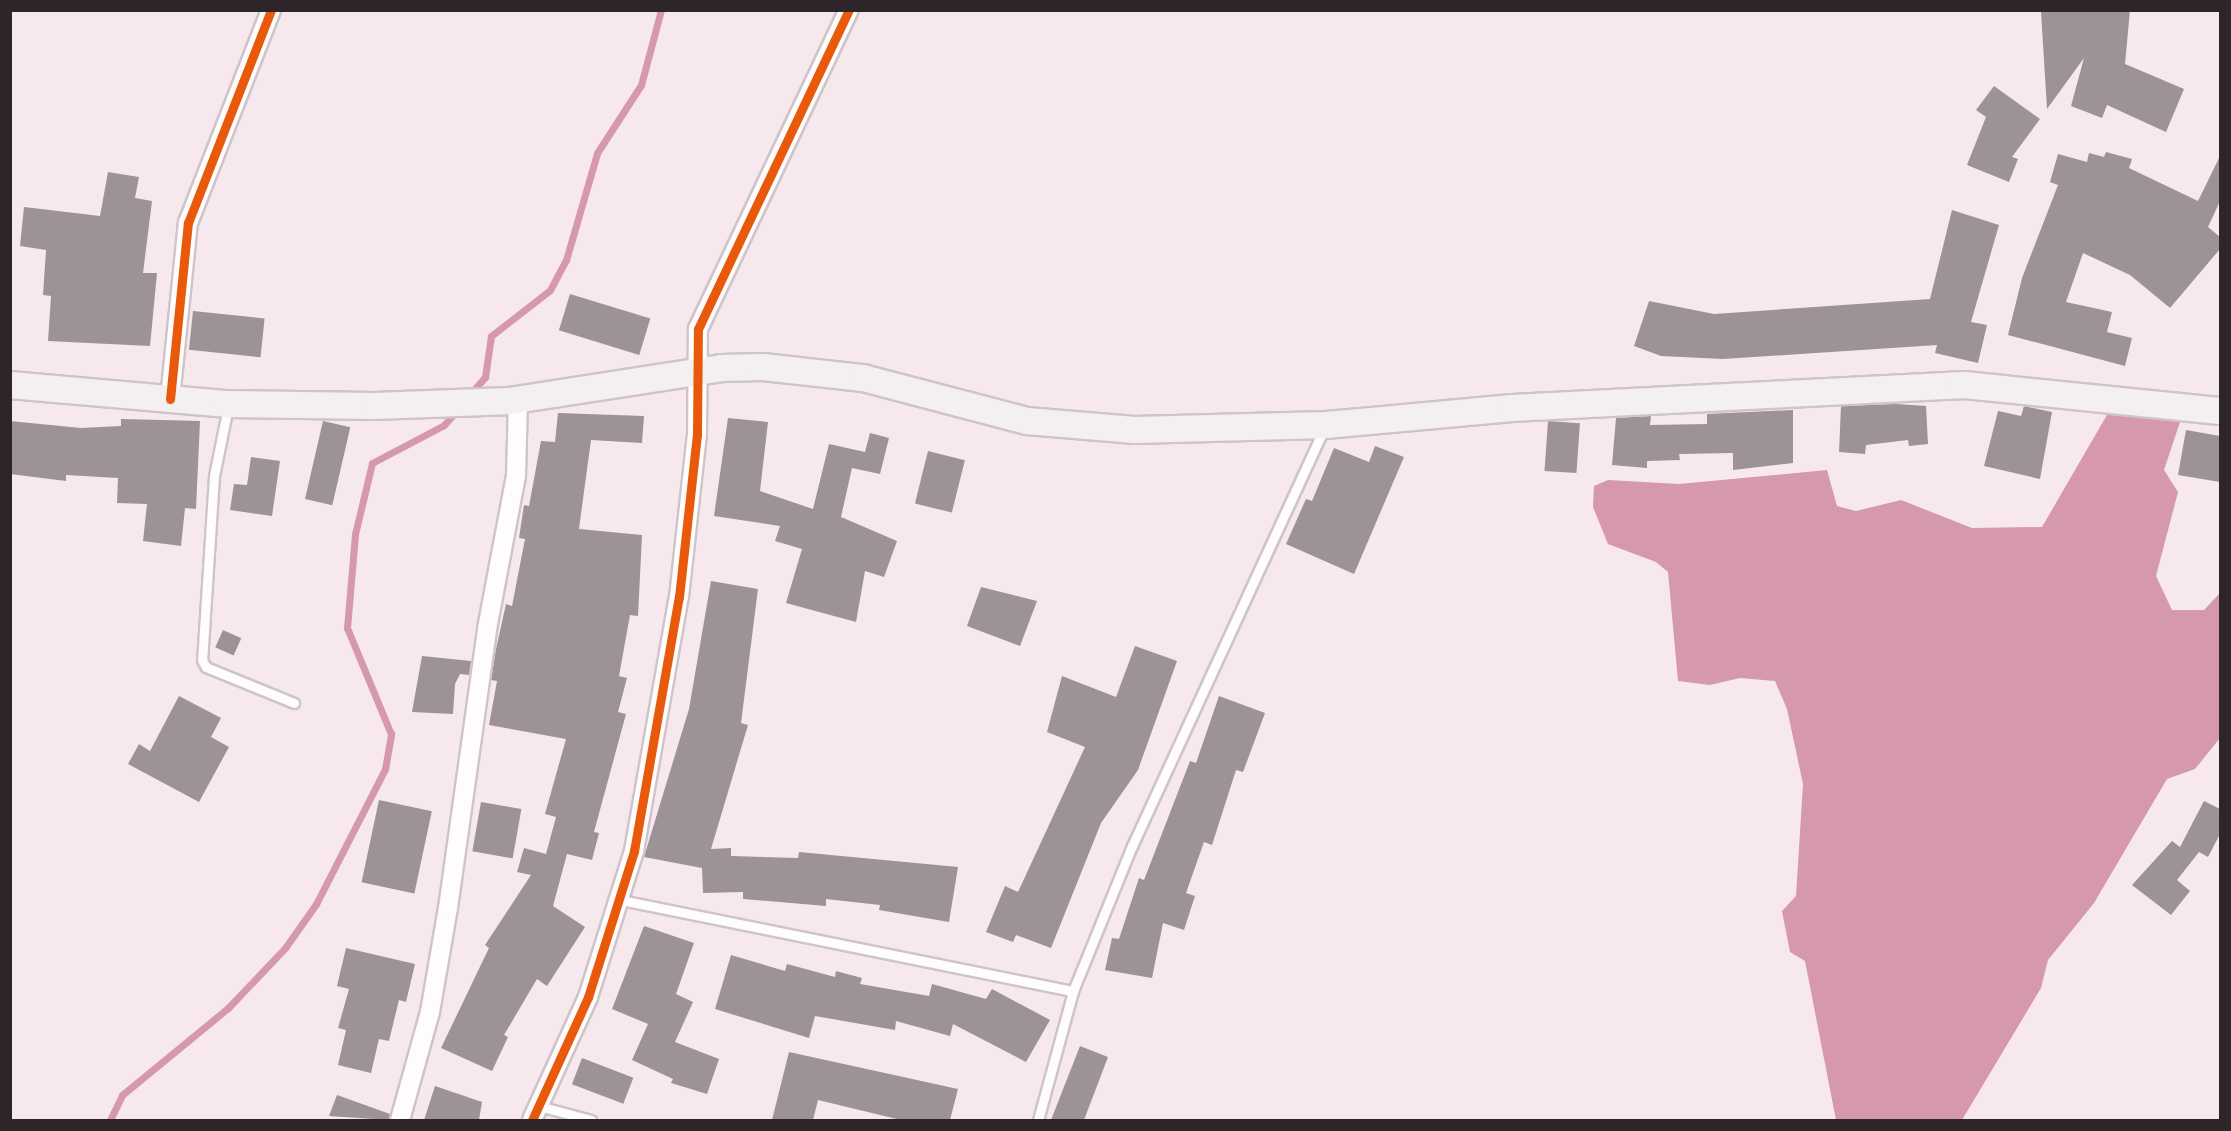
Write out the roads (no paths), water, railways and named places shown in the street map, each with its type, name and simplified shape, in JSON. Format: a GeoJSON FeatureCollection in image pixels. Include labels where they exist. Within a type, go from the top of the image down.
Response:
{"type":"FeatureCollection","features":[{"type":"Feature","properties":{"kind":"main road"},"geometry":{"type":"LineString","coordinates":[[10,385],[228,404],[449,404],[514,400],[697,371],[763,367],[829,373],[1027,421],[1091,429],[1326,425],[1533,407],[1940,386],[2220,411]]}},
{"type":"Feature","properties":{"kind":"street"},"geometry":{"type":"LineString","coordinates":[[170,399],[188,224],[271,10]]}},
{"type":"Feature","properties":{"kind":"street"},"geometry":{"type":"LineString","coordinates":[[535,1113],[588,998],[621,900],[679,597],[694,465],[697,371],[703,313],[798,127],[849,10]]}},
{"type":"Feature","properties":{"kind":"street"},"geometry":{"type":"LineString","coordinates":[[399,1120],[430,1012],[448,908],[489,617],[516,476],[514,400]]}},
{"type":"Feature","properties":{"kind":"lane"},"geometry":{"type":"LineString","coordinates":[[228,404],[213,477],[202,660],[206,667],[294,703]]}},
{"type":"Feature","properties":{"kind":"lane"},"geometry":{"type":"LineString","coordinates":[[1038,1120],[1073,991],[1155,789],[1269,559],[1326,425]]}},
{"type":"Feature","properties":{"kind":"lane"},"geometry":{"type":"LineString","coordinates":[[621,900],[1073,991]]}},
{"type":"Feature","properties":{"kind":"lane"},"geometry":{"type":"LineString","coordinates":[[535,1113],[591,1120]]}},
{"type":"Feature","properties":{"kind":"waterway"},"geometry":{"type":"LineString","coordinates":[[469,395],[485,377],[491,336],[550,290],[566,260],[597,153],[641,85],[661,10]]}},
{"type":"Feature","properties":{"kind":"waterway"},"geometry":{"type":"LineString","coordinates":[[110,1120],[122,1095],[228,1008],[285,948],[316,904],[385,769],[391,734],[347,628],[355,534],[372,463],[444,425],[456,411]]}}]}
